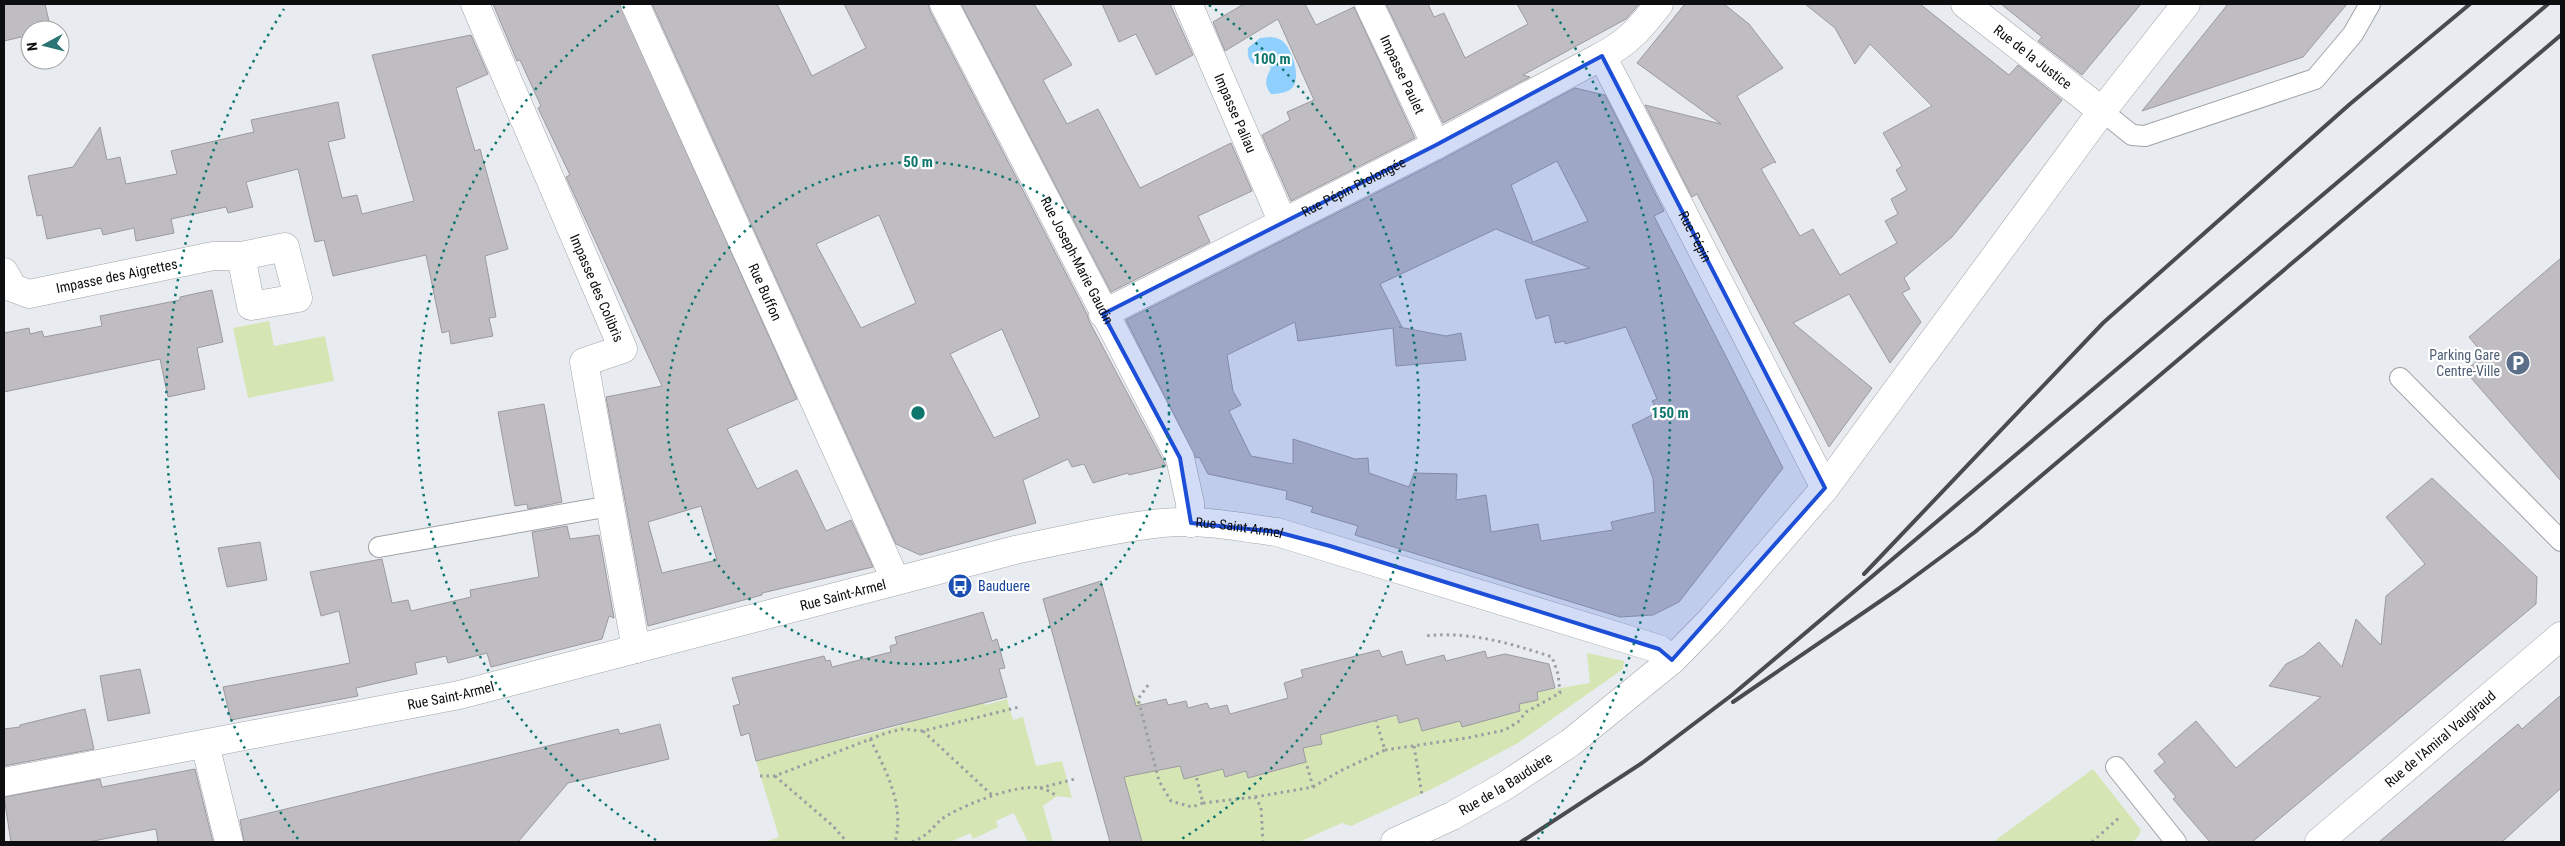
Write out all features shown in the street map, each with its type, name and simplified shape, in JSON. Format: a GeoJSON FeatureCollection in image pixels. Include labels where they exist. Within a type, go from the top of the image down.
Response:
{"type":"FeatureCollection","features":[{"type":"Feature","properties":{"kind":"street","name":"Impasse des Colibris"},"geometry":{"type":"LineString","coordinates":[[476,4],[623,349],[584,362],[636,648]]}},
{"type":"Feature","properties":{"kind":"street","name":"Rue Buffon"},"geometry":{"type":"LineString","coordinates":[[635,4],[895,580]]}},
{"type":"Feature","properties":{"kind":"street","name":"Rue Joseph-Marie Gaudin"},"geometry":{"type":"LineString","coordinates":[[944,4],[1103,314],[1180,458],[1190,503],[1191,523]]}},
{"type":"Feature","properties":{"kind":"street","name":"Impasse Paliau"},"geometry":{"type":"LineString","coordinates":[[1188,4],[1283,223]]}},
{"type":"Feature","properties":{"kind":"street","name":"Impasse Paulet"},"geometry":{"type":"LineString","coordinates":[[1369,4],[1436,145]]}},
{"type":"Feature","properties":{"kind":"street"},"geometry":{"type":"LineString","coordinates":[[1602,56],[1622,46],[1637,32],[1659,4]]}},
{"type":"Feature","properties":{"kind":"street","name":"Rue de la Justice"},"geometry":{"type":"LineString","coordinates":[[1965,4],[2102,111]]}},
{"type":"Feature","properties":{"kind":"street","name":"Rue de la Bauduère"},"geometry":{"type":"LineString","coordinates":[[1395,842],[1452,816],[1503,787],[1570,743],[1672,660],[1712,619],[1825,488],[2102,111],[2186,4]]}},
{"type":"Feature","properties":{"kind":"street","name":"Rue Pépin Prolongée"},"geometry":{"type":"LineString","coordinates":[[1103,314],[1436,145],[1602,56]]}},
{"type":"Feature","properties":{"kind":"street","name":"Rue Pépin"},"geometry":{"type":"LineString","coordinates":[[1602,56],[1825,488]]}},
{"type":"Feature","properties":{"kind":"street","name":"Impasse des Aigrettes"},"geometry":{"type":"LineString","coordinates":[[4,272],[13,288],[29,294],[213,256],[241,256]]}},
{"type":"Feature","properties":{"kind":"street","name":"Rue Saint-Armel"},"geometry":{"type":"LineString","coordinates":[[4,782],[459,695],[1015,550],[1104,532],[1164,523],[1214,523],[1277,532],[1330,546],[1658,648],[1672,660]]}},
{"type":"Feature","properties":{"kind":"street","name":"Rue de l'Amiral Vaugiraud"},"geometry":{"type":"LineString","coordinates":[[2319,842],[2561,636]]}},
{"type":"Feature","properties":{"kind":"street"},"geometry":{"type":"LineString","coordinates":[[205,744],[229,842]]}},
{"type":"Feature","properties":{"kind":"lane"},"geometry":{"type":"LineString","coordinates":[[2102,111],[2132,135],[2145,136],[2315,79],[2353,34],[2370,4]]}},
{"type":"Feature","properties":{"kind":"lane"},"geometry":{"type":"LineString","coordinates":[[2400,378],[2561,541]]}},
{"type":"Feature","properties":{"kind":"lane"},"geometry":{"type":"LineString","coordinates":[[379,547],[610,506]]}},
{"type":"Feature","properties":{"kind":"lane"},"geometry":{"type":"LineString","coordinates":[[2116,767],[2176,842]]}},
{"type":"Feature","properties":{"kind":"path"},"geometry":{"type":"LineString","coordinates":[[1148,685],[1138,699],[1159,781],[1171,802],[1192,807],[1202,803],[1313,787],[1340,771],[1385,750],[1505,730],[1518,722],[1526,712],[1560,693],[1558,674],[1552,657],[1506,642],[1448,633],[1425,636]]}},
{"type":"Feature","properties":{"kind":"path"},"geometry":{"type":"LineString","coordinates":[[760,776],[775,776],[870,739],[902,729],[923,731],[1020,707]]}},
{"type":"Feature","properties":{"kind":"path"},"geometry":{"type":"LineString","coordinates":[[1376,721],[1385,750]]}},
{"type":"Feature","properties":{"kind":"path"},"geometry":{"type":"LineString","coordinates":[[923,731],[993,796]]}},
{"type":"Feature","properties":{"kind":"path"},"geometry":{"type":"LineString","coordinates":[[870,739],[886,769],[896,800],[898,831],[895,842]]}},
{"type":"Feature","properties":{"kind":"path"},"geometry":{"type":"LineString","coordinates":[[1414,746],[1419,766],[1422,803]]}},
{"type":"Feature","properties":{"kind":"path"},"geometry":{"type":"LineString","coordinates":[[1306,762],[1313,787]]}},
{"type":"Feature","properties":{"kind":"path"},"geometry":{"type":"LineString","coordinates":[[775,776],[833,826],[847,842]]}},
{"type":"Feature","properties":{"kind":"path"},"geometry":{"type":"LineString","coordinates":[[1196,776],[1202,803]]}},
{"type":"Feature","properties":{"kind":"path"},"geometry":{"type":"LineString","coordinates":[[912,842],[926,837],[947,815],[993,796],[1014,790],[1039,788],[1076,779]]}},
{"type":"Feature","properties":{"kind":"path"},"geometry":{"type":"LineString","coordinates":[[1039,788],[1057,796]]}},
{"type":"Feature","properties":{"kind":"path"},"geometry":{"type":"LineString","coordinates":[[1254,797],[1261,807],[1263,842]]}},
{"type":"Feature","properties":{"kind":"path"},"geometry":{"type":"LineString","coordinates":[[2092,842],[2141,799]]}},
{"type":"Feature","properties":{"kind":"highlighted area"},"geometry":{"type":"Polygon","coordinates":[[[1602,56],[1825,488],[1672,660],[1659,649],[1330,546],[1277,532],[1191,523],[1180,458],[1103,314],[1436,145],[1602,56]]]}},
{"type":"Feature","properties":{"kind":"green space"},"geometry":{"type":"Polygon","coordinates":[[[269,321],[274,346],[325,336],[334,381],[248,398],[233,328],[269,321]]]}},
{"type":"Feature","properties":{"kind":"green space"},"geometry":{"type":"Polygon","coordinates":[[[1587,653],[1624,661],[1623,669],[1518,743],[1436,787],[1351,826],[1342,823],[1299,842],[1142,842],[1104,703],[1133,695],[1148,712],[1163,734],[1184,779],[1223,769],[1225,776],[1246,771],[1249,778],[1306,762],[1303,748],[1322,744],[1320,735],[1397,716],[1399,723],[1418,718],[1460,721],[1462,727],[1519,711],[1519,704],[1538,700],[1537,692],[1590,683],[1587,653]]]}},
{"type":"Feature","properties":{"kind":"green space"},"geometry":{"type":"Polygon","coordinates":[[[1007,699],[1013,720],[1023,717],[1036,766],[1062,761],[1072,798],[1057,796],[1043,806],[1053,842],[1034,842],[1033,840],[1028,842],[1014,813],[996,821],[998,827],[973,839],[970,833],[950,842],[765,842],[779,837],[756,761],[824,744],[847,732],[850,739],[910,723],[910,717],[928,711],[930,718],[956,711],[955,707],[983,700],[985,705],[1007,699]]]}},
{"type":"Feature","properties":{"kind":"green space"},"geometry":{"type":"Polygon","coordinates":[[[2093,769],[2141,830],[2138,837],[2132,842],[1993,842],[2093,769]]]}},
{"type":"Feature","properties":{"kind":"water"},"geometry":{"type":"Polygon","coordinates":[[[1270,37],[1281,40],[1285,44],[1292,55],[1296,69],[1293,87],[1288,91],[1271,94],[1266,84],[1271,68],[1267,63],[1257,66],[1248,57],[1248,48],[1260,38],[1270,37]]]}},
{"type":"Feature","properties":{"kind":"building"},"geometry":{"type":"Polygon","coordinates":[[[4,4],[45,4],[49,20],[20,20],[20,37],[4,41],[4,4]]]}},
{"type":"Feature","properties":{"kind":"building"},"geometry":{"type":"Polygon","coordinates":[[[493,4],[620,4],[797,399],[727,429],[757,489],[797,470],[826,531],[851,520],[873,567],[762,593],[762,595],[648,626],[606,397],[662,386],[566,177],[570,175],[538,108],[541,106],[520,60],[517,61],[493,4]],[[701,506],[648,522],[662,573],[717,560],[701,506]]]}},
{"type":"Feature","properties":{"kind":"building"},"geometry":{"type":"Polygon","coordinates":[[[652,4],[777,4],[812,76],[866,48],[844,4],[928,4],[1089,321],[1166,466],[1129,475],[1128,473],[1093,483],[1084,464],[1072,467],[1068,459],[1023,480],[1036,523],[920,555],[896,544],[652,4]],[[879,215],[816,244],[861,328],[916,303],[879,215]],[[1002,329],[950,354],[994,438],[1040,417],[1002,329]]]}},
{"type":"Feature","properties":{"kind":"building"},"geometry":{"type":"Polygon","coordinates":[[[961,4],[1034,4],[1072,65],[1043,80],[1067,124],[1098,109],[1140,188],[1231,143],[1252,191],[1198,216],[1210,242],[1111,292],[961,4]]]}},
{"type":"Feature","properties":{"kind":"building"},"geometry":{"type":"Polygon","coordinates":[[[1102,4],[1170,4],[1193,55],[1156,75],[1136,34],[1119,42],[1102,4]]]}},
{"type":"Feature","properties":{"kind":"building"},"geometry":{"type":"Polygon","coordinates":[[[1244,4],[1305,4],[1316,25],[1354,7],[1415,138],[1291,201],[1262,135],[1290,120],[1287,112],[1314,100],[1278,19],[1225,51],[1213,22],[1244,4]]]}},
{"type":"Feature","properties":{"kind":"building"},"geometry":{"type":"Polygon","coordinates":[[[1386,4],[1428,4],[1434,17],[1444,13],[1465,58],[1528,24],[1517,4],[1639,4],[1626,19],[1523,75],[1530,77],[1443,123],[1386,4]]]}},
{"type":"Feature","properties":{"kind":"building"},"geometry":{"type":"Polygon","coordinates":[[[1685,4],[1724,4],[1749,24],[1783,68],[1737,96],[1776,163],[1774,162],[1761,169],[1800,236],[1813,229],[1840,275],[1897,243],[1885,221],[1898,214],[1891,199],[1907,190],[1896,170],[1902,166],[1883,133],[1932,106],[1870,44],[1855,64],[1835,28],[1805,4],[1920,4],[2009,75],[2018,65],[2062,100],[1952,237],[1904,278],[1910,289],[1902,293],[1921,322],[1890,363],[1849,294],[1793,323],[1872,388],[1829,447],[1697,194],[1692,197],[1645,105],[1721,124],[1637,63],[1685,4]]]}},
{"type":"Feature","properties":{"kind":"building"},"geometry":{"type":"Polygon","coordinates":[[[2001,4],[2141,4],[2082,75],[2038,41],[2042,37],[2001,4]]]}},
{"type":"Feature","properties":{"kind":"building"},"geometry":{"type":"Polygon","coordinates":[[[2228,4],[2347,4],[2303,57],[2142,111],[2228,4]]]}},
{"type":"Feature","properties":{"kind":"building"},"geometry":{"type":"Polygon","coordinates":[[[471,35],[488,74],[456,88],[475,151],[480,149],[508,249],[485,256],[496,317],[489,318],[493,336],[451,344],[449,331],[442,333],[426,255],[333,276],[324,240],[315,242],[298,169],[246,182],[253,207],[228,213],[226,207],[171,219],[174,233],[136,241],[134,228],[103,235],[101,228],[47,239],[42,215],[37,216],[28,176],[73,167],[100,127],[107,160],[120,157],[126,184],[177,174],[171,151],[254,132],[251,120],[338,102],[345,138],[328,142],[342,198],[357,195],[362,214],[414,201],[372,55],[471,35]]]}},
{"type":"Feature","properties":{"kind":"building"},"geometry":{"type":"Polygon","coordinates":[[[1575,88],[1605,95],[1664,211],[1654,216],[1783,468],[1679,602],[1653,615],[1620,617],[1355,535],[1358,526],[1311,512],[1313,507],[1286,499],[1287,491],[1208,474],[1199,457],[1196,458],[1126,320],[1443,159],[1575,88]],[[1557,161],[1511,185],[1533,242],[1588,221],[1557,161]],[[1496,229],[1380,284],[1402,327],[1399,327],[1446,336],[1461,333],[1466,360],[1396,366],[1393,328],[1298,341],[1295,322],[1227,355],[1233,391],[1241,405],[1229,411],[1251,456],[1293,464],[1293,439],[1355,459],[1368,458],[1369,473],[1409,487],[1414,473],[1457,474],[1456,500],[1486,495],[1491,532],[1538,524],[1541,541],[1613,530],[1611,522],[1655,512],[1653,478],[1632,425],[1658,412],[1652,401],[1657,399],[1626,327],[1565,344],[1565,341],[1555,343],[1549,315],[1536,319],[1525,280],[1590,268],[1496,229]]]}},
{"type":"Feature","properties":{"kind":"building","name":"Parking Gare Centre-Ville"},"geometry":{"type":"Polygon","coordinates":[[[2561,258],[2561,481],[2465,371],[2484,355],[2469,337],[2561,258]]]}},
{"type":"Feature","properties":{"kind":"building"},"geometry":{"type":"Polygon","coordinates":[[[212,290],[223,342],[197,348],[205,389],[168,397],[160,359],[4,392],[4,333],[29,328],[30,334],[42,331],[44,337],[102,326],[100,316],[180,300],[180,297],[212,290]]]}},
{"type":"Feature","properties":{"kind":"building"},"geometry":{"type":"Polygon","coordinates":[[[544,404],[562,502],[528,509],[527,504],[515,506],[498,412],[544,404]]]}},
{"type":"Feature","properties":{"kind":"building"},"geometry":{"type":"Polygon","coordinates":[[[2432,478],[2537,577],[2536,604],[2252,842],[2210,842],[2173,799],[2176,797],[2154,771],[2165,762],[2158,754],[2196,721],[2236,768],[2321,697],[2269,686],[2286,664],[2304,655],[2319,642],[2342,667],[2356,619],[2381,645],[2386,596],[2425,564],[2386,517],[2432,478]]]}},
{"type":"Feature","properties":{"kind":"building"},"geometry":{"type":"Polygon","coordinates":[[[567,526],[570,539],[599,535],[614,618],[609,616],[602,639],[491,667],[487,653],[448,663],[446,656],[415,663],[417,674],[356,688],[358,696],[231,720],[223,687],[350,663],[339,611],[321,616],[310,572],[382,559],[392,603],[408,600],[411,611],[471,597],[470,590],[539,577],[532,532],[567,526]]]}},
{"type":"Feature","properties":{"kind":"building"},"geometry":{"type":"Polygon","coordinates":[[[260,542],[267,580],[227,587],[218,548],[260,542]]]}},
{"type":"Feature","properties":{"kind":"building"},"geometry":{"type":"Polygon","coordinates":[[[1101,581],[1136,706],[1166,699],[1168,705],[1186,701],[1188,708],[1207,703],[1210,709],[1227,705],[1230,714],[1288,698],[1284,683],[1303,677],[1301,670],[1379,650],[1382,657],[1402,651],[1406,665],[1444,655],[1446,661],[1485,651],[1487,658],[1505,654],[1549,664],[1555,688],[1537,692],[1538,700],[1519,704],[1520,711],[1462,727],[1460,721],[1422,731],[1418,718],[1399,723],[1397,715],[1320,735],[1322,744],[1303,748],[1306,762],[1248,778],[1246,771],[1225,777],[1223,769],[1184,779],[1180,766],[1124,777],[1142,842],[1110,842],[1043,599],[1101,581]]]}},
{"type":"Feature","properties":{"kind":"building"},"geometry":{"type":"Polygon","coordinates":[[[983,612],[992,641],[997,639],[1005,668],[999,669],[1007,697],[756,761],[749,733],[741,736],[733,706],[740,704],[732,678],[824,656],[826,661],[830,660],[832,667],[891,652],[890,646],[897,644],[895,637],[983,612]]]}},
{"type":"Feature","properties":{"kind":"building"},"geometry":{"type":"Polygon","coordinates":[[[140,669],[150,713],[108,721],[100,676],[140,669]]]}},
{"type":"Feature","properties":{"kind":"building"},"geometry":{"type":"Polygon","coordinates":[[[2561,695],[2561,788],[2502,842],[2379,842],[2518,724],[2522,729],[2561,695]]]}},
{"type":"Feature","properties":{"kind":"building"},"geometry":{"type":"Polygon","coordinates":[[[85,709],[94,749],[4,766],[4,729],[20,727],[20,725],[85,709]]]}},
{"type":"Feature","properties":{"kind":"building"},"geometry":{"type":"Polygon","coordinates":[[[660,724],[669,759],[568,783],[518,842],[244,842],[240,820],[618,729],[620,734],[660,724]]]}},
{"type":"Feature","properties":{"kind":"building"},"geometry":{"type":"Polygon","coordinates":[[[195,769],[213,842],[158,842],[156,829],[88,842],[11,842],[4,797],[100,779],[102,787],[195,769]]]}},
{"type":"Feature","properties":{"kind":"railway"},"geometry":{"type":"LineString","coordinates":[[1864,574],[2103,323],[2350,104],[2470,4]]}},
{"type":"Feature","properties":{"kind":"railway"},"geometry":{"type":"LineString","coordinates":[[1521,842],[1642,763],[1732,695],[2548,4]]}},
{"type":"Feature","properties":{"kind":"railway"},"geometry":{"type":"LineString","coordinates":[[1733,702],[1898,589],[1975,532],[2561,35]]}},
{"type":"Feature","properties":{"kind":"place","name":"Parking Gare Centre-Ville"},"geometry":{"type":"Point","coordinates":[2518,363]}},
{"type":"Feature","properties":{"kind":"place","name":"Bauduere"},"geometry":{"type":"Point","coordinates":[960,586]}}]}
